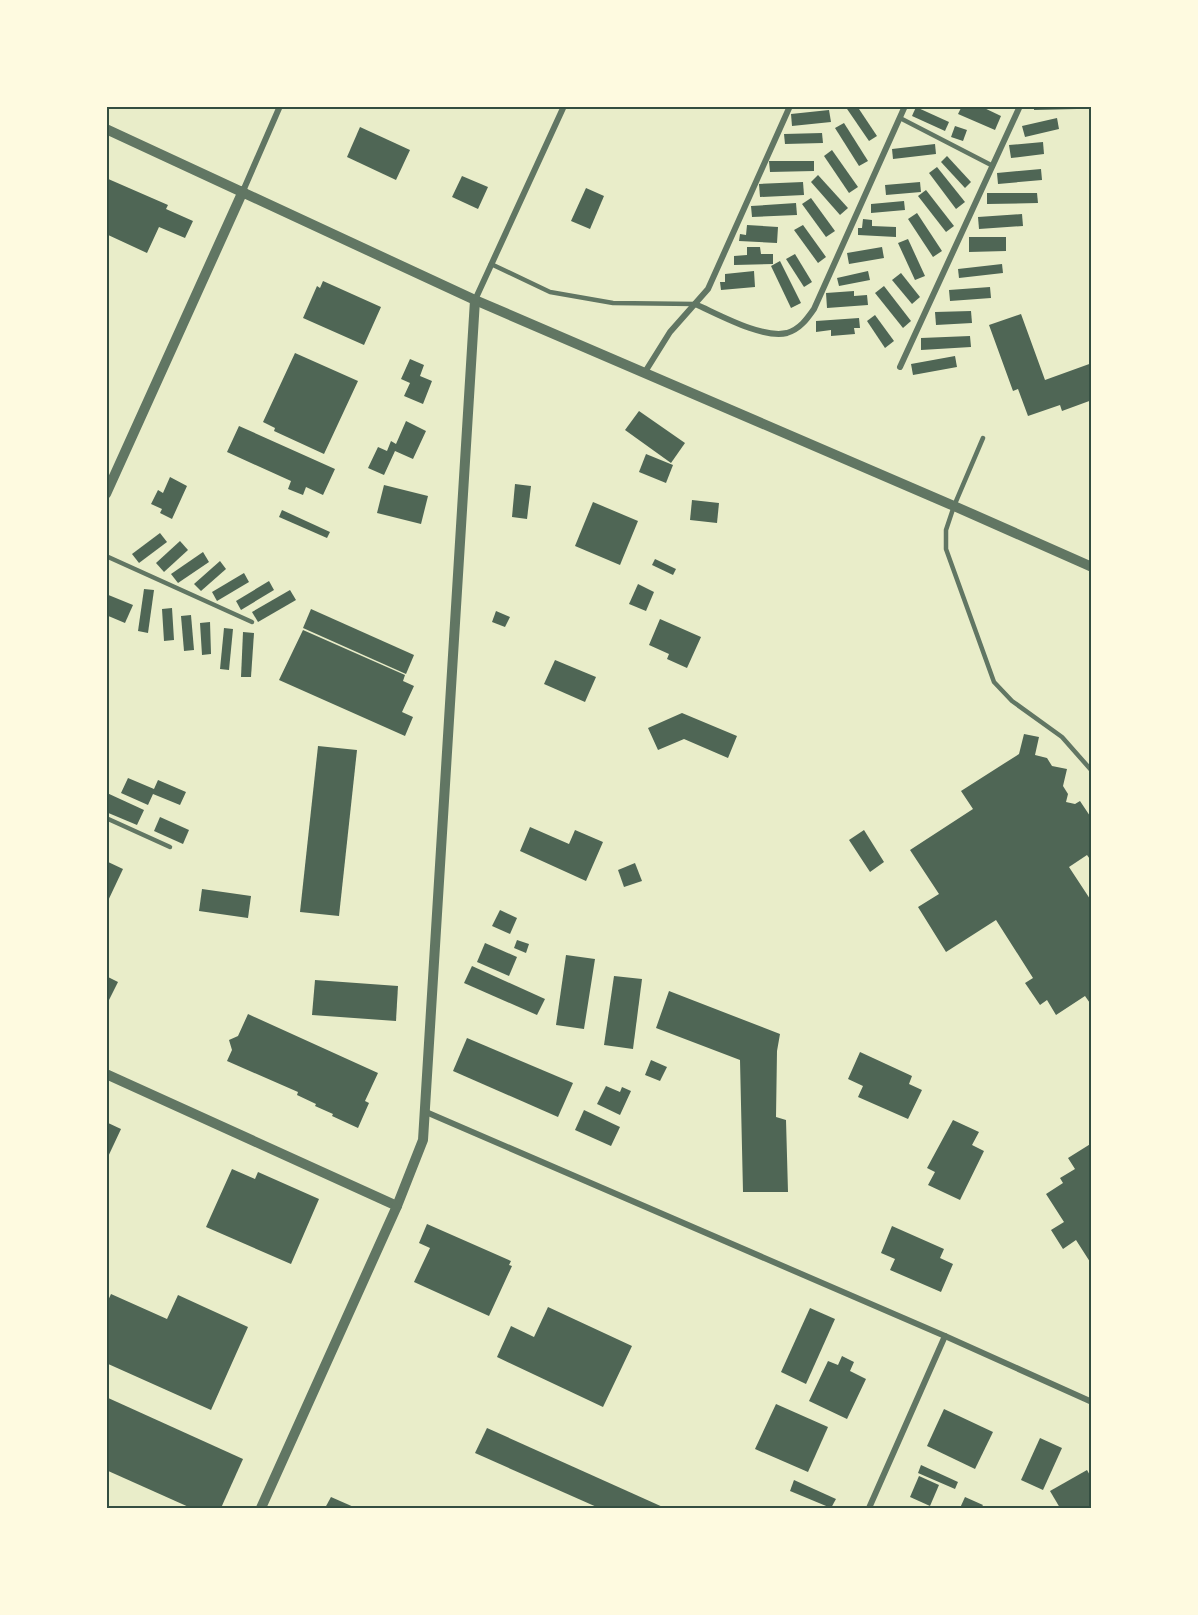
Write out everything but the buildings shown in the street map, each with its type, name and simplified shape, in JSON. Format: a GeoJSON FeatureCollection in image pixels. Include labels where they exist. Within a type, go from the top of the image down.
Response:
{"type":"FeatureCollection","features":[{"type":"Feature","properties":{"kind":"street"},"geometry":{"type":"LineString","coordinates":[[106,494],[280,106]]}},
{"type":"Feature","properties":{"kind":"street"},"geometry":{"type":"LineString","coordinates":[[261,1509],[397,1206],[423,1140],[475,300],[564,106]]}},
{"type":"Feature","properties":{"kind":"street"},"geometry":{"type":"LineString","coordinates":[[645,372],[670,332],[708,289],[790,106]]}},
{"type":"Feature","properties":{"kind":"street"},"geometry":{"type":"LineString","coordinates":[[695,304],[763,333],[786,333],[802,326],[814,309],[905,106]]}},
{"type":"Feature","properties":{"kind":"street"},"geometry":{"type":"LineString","coordinates":[[900,367],[1020,106]]}},
{"type":"Feature","properties":{"kind":"street"},"geometry":{"type":"LineString","coordinates":[[106,129],[475,300],[1092,567]]}},
{"type":"Feature","properties":{"kind":"street"},"geometry":{"type":"LineString","coordinates":[[106,1074],[397,1206]]}},
{"type":"Feature","properties":{"kind":"street"},"geometry":{"type":"LineString","coordinates":[[426,1113],[945,1336],[1092,1402]]}},
{"type":"Feature","properties":{"kind":"street"},"geometry":{"type":"LineString","coordinates":[[869,1509],[945,1336]]}},
{"type":"Feature","properties":{"kind":"lane"},"geometry":{"type":"LineString","coordinates":[[900,118],[993,166]]}},
{"type":"Feature","properties":{"kind":"lane"},"geometry":{"type":"LineString","coordinates":[[491,264],[550,292],[613,303],[695,304]]}},
{"type":"Feature","properties":{"kind":"lane"},"geometry":{"type":"LineString","coordinates":[[983,438],[954,506],[946,530],[946,549],[994,682],[1012,701],[1062,737],[1092,771]]}},
{"type":"Feature","properties":{"kind":"lane"},"geometry":{"type":"LineString","coordinates":[[106,556],[252,622]]}},
{"type":"Feature","properties":{"kind":"lane"},"geometry":{"type":"LineString","coordinates":[[106,818],[170,847]]}}]}
